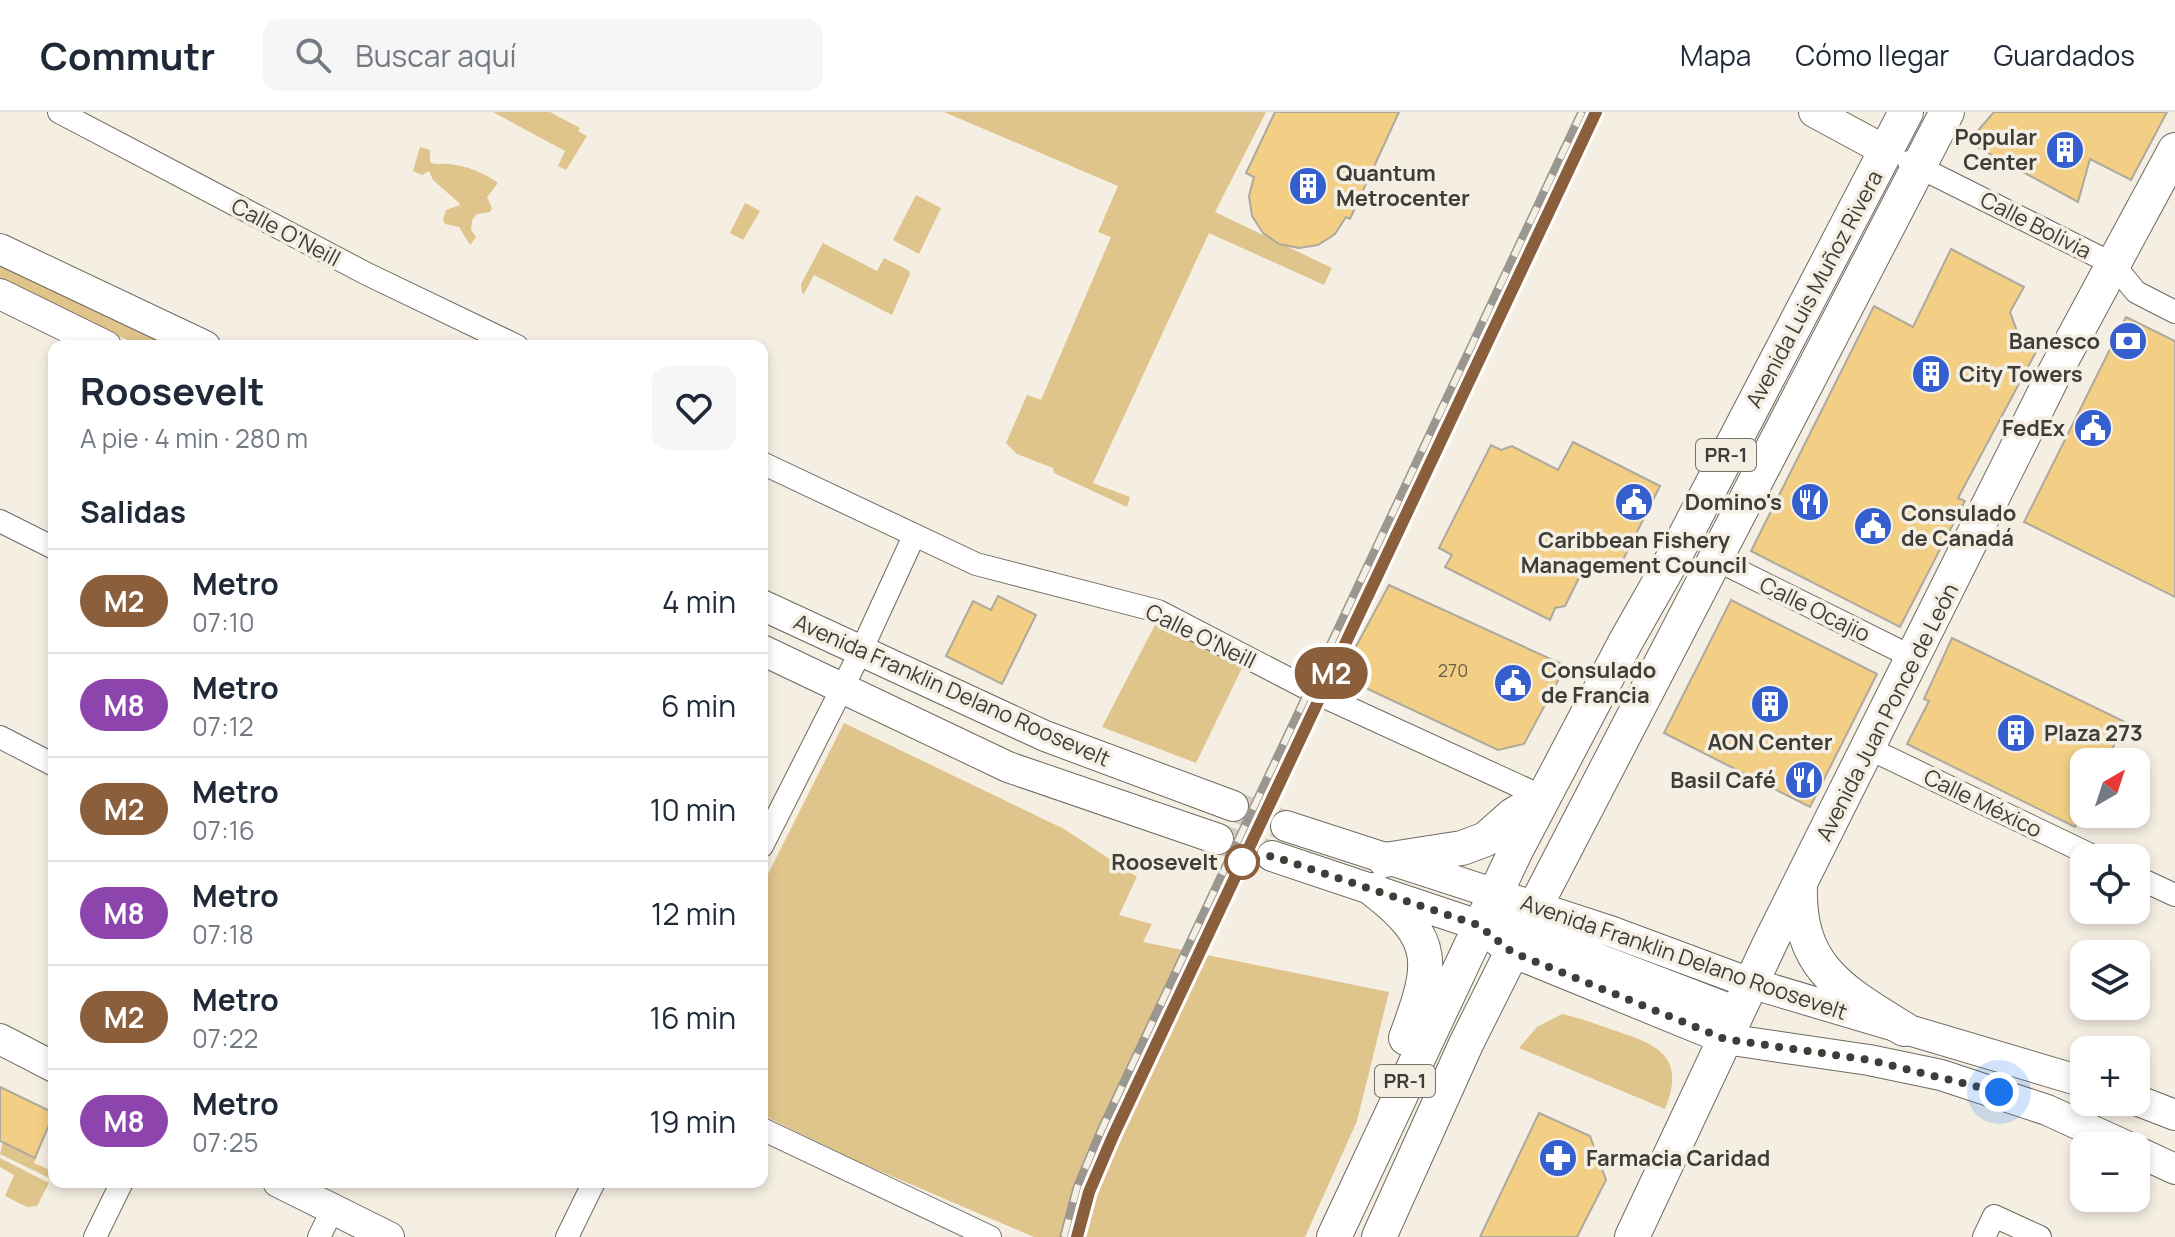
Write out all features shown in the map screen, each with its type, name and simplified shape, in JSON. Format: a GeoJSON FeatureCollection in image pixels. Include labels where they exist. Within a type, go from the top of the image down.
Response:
{"type":"FeatureCollection","features":[{"type":"Feature","properties":{"kind":"main road"},"geometry":{"type":"LineString","coordinates":[[1814,112],[1886,151]]}},
{"type":"Feature","properties":{"kind":"main road","name":"Avenida Luis Muñoz Rivera"},"geometry":{"type":"LineString","coordinates":[[1334,1237],[1494,893],[1680,546],[1906,112]]}},
{"type":"Feature","properties":{"kind":"main road","name":"Avenida Luis Muñoz Rivera"},"geometry":{"type":"LineString","coordinates":[[1379,1237],[1466,1044],[1523,929],[1947,112]]}},
{"type":"Feature","properties":{"kind":"main road","name":"Avenida Juan Ponce de León"},"geometry":{"type":"LineString","coordinates":[[1632,1237],[1737,1011],[2053,376],[2175,150]]}},
{"type":"Feature","properties":{"kind":"main road"},"geometry":{"type":"LineString","coordinates":[[0,249],[192,340]]}},
{"type":"Feature","properties":{"kind":"main road"},"geometry":{"type":"LineString","coordinates":[[0,294],[94,340]]}},
{"type":"Feature","properties":{"kind":"main road","name":"Avenida Franklin Delano Roosevelt"},"geometry":{"type":"LineString","coordinates":[[768,608],[1045,736],[1233,806]]}},
{"type":"Feature","properties":{"kind":"main road","name":"Avenida Franklin Delano Roosevelt"},"geometry":{"type":"LineString","coordinates":[[768,653],[1008,767],[1218,839]]}},
{"type":"Feature","properties":{"kind":"main road"},"geometry":{"type":"LineString","coordinates":[[1384,1126],[1388,1086],[1424,983],[1425,954],[1414,926],[1398,909],[1379,875],[1477,843],[1543,797]]}},
{"type":"Feature","properties":{"kind":"main road","name":"Avenida Franklin Delano Roosevelt"},"geometry":{"type":"LineString","coordinates":[[1286,826],[1478,925],[1523,929],[1869,1060],[1941,1075],[2047,1110],[2095,1132]]}},
{"type":"Feature","properties":{"kind":"main road","name":"Avenida Franklin Delano Roosevelt"},"geometry":{"type":"LineString","coordinates":[[1272,856],[1494,893],[1523,929]]}},
{"type":"Feature","properties":{"kind":"main road"},"geometry":{"type":"LineString","coordinates":[[1800,884],[1799,912],[1812,951],[1825,971],[1833,982],[1854,998],[1904,1029]]}},
{"type":"Feature","properties":{"kind":"main road","name":"Avenida Franklin Delano Roosevelt"},"geometry":{"type":"LineString","coordinates":[[1737,1011],[1904,1029],[2070,1078]]}},
{"type":"Feature","properties":{"kind":"main road"},"geometry":{"type":"LineString","coordinates":[[0,1039],[48,1064]]}},
{"type":"Feature","properties":{"kind":"main road"},"geometry":{"type":"LineString","coordinates":[[2150,1105],[2175,1115]]}},
{"type":"Feature","properties":{"kind":"main road"},"geometry":{"type":"LineString","coordinates":[[2150,1157],[2175,1169]]}},
{"type":"Feature","properties":{"kind":"main road"},"geometry":{"type":"LineString","coordinates":[[290,1188],[389,1237]]}},
{"type":"Feature","properties":{"kind":"street","name":"Calle O'Neill"},"geometry":{"type":"LineString","coordinates":[[59,112],[367,274],[504,340]]}},
{"type":"Feature","properties":{"kind":"street","name":"Calle Bolivia"},"geometry":{"type":"LineString","coordinates":[[1886,151],[2113,264],[2136,292],[2175,312]]}},
{"type":"Feature","properties":{"kind":"street","name":"Calle O'Neill"},"geometry":{"type":"LineString","coordinates":[[768,466],[976,564],[1158,611],[1316,693],[1543,797]]}},
{"type":"Feature","properties":{"kind":"street"},"geometry":{"type":"LineString","coordinates":[[0,521],[48,545]]}},
{"type":"Feature","properties":{"kind":"street"},"geometry":{"type":"LineString","coordinates":[[768,834],[861,651],[914,536]]}},
{"type":"Feature","properties":{"kind":"street","name":"Calle Ocajio"},"geometry":{"type":"LineString","coordinates":[[1717,560],[1914,658]]}},
{"type":"Feature","properties":{"kind":"street"},"geometry":{"type":"LineString","coordinates":[[0,737],[48,762]]}},
{"type":"Feature","properties":{"kind":"street","name":"Calle México"},"geometry":{"type":"LineString","coordinates":[[1868,748],[2070,845]]}},
{"type":"Feature","properties":{"kind":"street"},"geometry":{"type":"LineString","coordinates":[[2150,883],[2175,895]]}},
{"type":"Feature","properties":{"kind":"street"},"geometry":{"type":"LineString","coordinates":[[768,1132],[990,1237]]}},
{"type":"Feature","properties":{"kind":"street"},"geometry":{"type":"LineString","coordinates":[[95,1237],[119,1188]]}},
{"type":"Feature","properties":{"kind":"street"},"geometry":{"type":"LineString","coordinates":[[567,1237],[591,1188]]}},
{"type":"Feature","properties":{"kind":"street"},"geometry":{"type":"LineString","coordinates":[[319,1237],[333,1209]]}},
{"type":"Feature","properties":{"kind":"street"},"geometry":{"type":"LineString","coordinates":[[1984,1237],[1994,1216],[2040,1237]]}},
{"type":"Feature","properties":{"kind":"shaded area"},"geometry":{"type":"Polygon","coordinates":[[[493,112],[550,112],[580,128],[578,131],[587,136],[566,170],[558,166],[565,151],[493,112]]]}},
{"type":"Feature","properties":{"kind":"shaded area"},"geometry":{"type":"Polygon","coordinates":[[[944,112],[1266,112],[1215,212],[1332,268],[1324,285],[1209,233],[1093,483],[1130,497],[1127,507],[1054,473],[1053,468],[1017,454],[1006,443],[1027,395],[1041,400],[1111,237],[1098,232],[1118,186],[944,112]]]}},
{"type":"Feature","properties":{"kind":"shaded area"},"geometry":{"type":"Polygon","coordinates":[[[420,147],[430,150],[430,162],[468,168],[498,183],[487,197],[492,208],[490,212],[477,214],[472,220],[471,230],[476,237],[470,245],[459,227],[445,224],[443,219],[446,210],[459,203],[433,180],[429,171],[422,175],[413,171],[420,147]]]}},
{"type":"Feature","properties":{"kind":"shaded area"},"geometry":{"type":"Polygon","coordinates":[[[916,195],[941,208],[919,254],[893,240],[916,195]]]}},
{"type":"Feature","properties":{"kind":"shaded area"},"geometry":{"type":"Polygon","coordinates":[[[745,203],[760,211],[743,240],[730,233],[745,203]]]}},
{"type":"Feature","properties":{"kind":"shaded area"},"geometry":{"type":"Polygon","coordinates":[[[823,243],[877,271],[884,258],[908,270],[910,274],[892,315],[814,275],[802,293],[801,284],[823,243]]]}},
{"type":"Feature","properties":{"kind":"shaded area"},"geometry":{"type":"Polygon","coordinates":[[[0,260],[171,340],[127,340],[0,280],[0,260]]]}},
{"type":"Feature","properties":{"kind":"shaded area"},"geometry":{"type":"Polygon","coordinates":[[[1157,621],[1243,666],[1196,763],[1102,727],[1157,621]]]}},
{"type":"Feature","properties":{"kind":"shaded area"},"geometry":{"type":"Polygon","coordinates":[[[844,723],[1064,829],[1137,877],[1119,915],[1152,924],[1143,942],[1389,992],[1357,1121],[1305,1237],[1034,1237],[861,1163],[768,1118],[768,874],[844,723]]]}},
{"type":"Feature","properties":{"kind":"shaded area"},"geometry":{"type":"Polygon","coordinates":[[[1562,1014],[1631,1036],[1656,1048],[1670,1065],[1672,1077],[1665,1109],[1519,1048],[1537,1027],[1562,1014]]]}},
{"type":"Feature","properties":{"kind":"shaded area"},"geometry":{"type":"Polygon","coordinates":[[[3,1142],[36,1159],[34,1163],[48,1169],[48,1178],[0,1154],[3,1142]]]}},
{"type":"Feature","properties":{"kind":"shaded area"},"geometry":{"type":"Polygon","coordinates":[[[0,1158],[48,1182],[37,1206],[27,1207],[5,1196],[14,1175],[0,1167],[0,1158]]]}},
{"type":"Feature","properties":{"kind":"building","name":"Quantum Metrocenter"},"geometry":{"type":"Polygon","coordinates":[[[1275,112],[1399,112],[1350,219],[1346,217],[1335,234],[1318,245],[1299,248],[1279,244],[1263,233],[1252,216],[1249,196],[1254,177],[1246,173],[1275,112]]]}},
{"type":"Feature","properties":{"kind":"building","name":"Popular Center"},"geometry":{"type":"Polygon","coordinates":[[[1994,112],[2167,112],[2131,180],[2090,159],[2078,202],[1968,142],[1994,112]]]}},
{"type":"Feature","properties":{"kind":"building"},"geometry":{"type":"Polygon","coordinates":[[[1951,249],[2024,287],[2010,312],[2022,345],[2036,352],[1958,498],[1965,501],[1900,627],[1751,551],[1874,306],[1913,327],[1951,249]]]}},
{"type":"Feature","properties":{"kind":"building"},"geometry":{"type":"Polygon","coordinates":[[[2126,317],[2175,341],[2175,597],[2024,522],[2126,317]]]}},
{"type":"Feature","properties":{"kind":"building"},"geometry":{"type":"Polygon","coordinates":[[[1573,442],[1660,486],[1616,574],[1588,560],[1565,606],[1555,608],[1550,620],[1445,567],[1452,555],[1439,548],[1491,445],[1501,450],[1512,446],[1558,470],[1573,442]]]}},
{"type":"Feature","properties":{"kind":"building"},"geometry":{"type":"Polygon","coordinates":[[[1389,585],[1566,666],[1524,744],[1498,750],[1340,676],[1389,585]]]}},
{"type":"Feature","properties":{"kind":"building"},"geometry":{"type":"Polygon","coordinates":[[[998,596],[1036,615],[1002,684],[946,656],[973,601],[991,610],[998,596]]]}},
{"type":"Feature","properties":{"kind":"building","name":"AON Center"},"geometry":{"type":"Polygon","coordinates":[[[1731,600],[1877,674],[1810,807],[1664,733],[1731,600]]]}},
{"type":"Feature","properties":{"kind":"building","name":"Plaza 273"},"geometry":{"type":"Polygon","coordinates":[[[1952,638],[2125,722],[2113,748],[2070,748],[2070,825],[1907,744],[1929,701],[1924,699],[1952,638]]]}},
{"type":"Feature","properties":{"kind":"building"},"geometry":{"type":"Polygon","coordinates":[[[0,1087],[48,1110],[48,1127],[35,1158],[0,1141],[0,1087]]]}},
{"type":"Feature","properties":{"kind":"building","name":"Farmacia Caridad"},"geometry":{"type":"Polygon","coordinates":[[[1539,1113],[1590,1136],[1606,1180],[1577,1237],[1480,1237],[1539,1113]]]}},
{"type":"Feature","properties":{"kind":"tunnel"},"geometry":{"type":"LineString","coordinates":[[1233,806],[1286,826]]}},
{"type":"Feature","properties":{"kind":"tunnel"},"geometry":{"type":"LineString","coordinates":[[1218,839],[1272,856]]}},
{"type":"Feature","properties":{"kind":"railway"},"geometry":{"type":"LineString","coordinates":[[1064,1237],[1077,1188],[1101,1131],[1582,112]]}},
{"type":"Feature","properties":{"kind":"railway"},"geometry":{"type":"LineString","coordinates":[[1077,1237],[1089,1192],[1113,1136],[1596,112]]}},
{"type":"Feature","properties":{"kind":"metro line","name":"M2"},"geometry":{"type":"LineString","coordinates":[[1077,1237],[1089,1192],[1113,1136],[1596,112]]}},
{"type":"Feature","properties":{"kind":"place","name":"Popular Center"},"geometry":{"type":"Point","coordinates":[2065,150]}},
{"type":"Feature","properties":{"kind":"place","name":"Quantum Metrocenter"},"geometry":{"type":"Point","coordinates":[1308,186]}},
{"type":"Feature","properties":{"kind":"place","name":"Banesco"},"geometry":{"type":"Point","coordinates":[2128,341]}},
{"type":"Feature","properties":{"kind":"place","name":"City Towers"},"geometry":{"type":"Point","coordinates":[1931,374]}},
{"type":"Feature","properties":{"kind":"place","name":"FedEx"},"geometry":{"type":"Point","coordinates":[2093,428]}},
{"type":"Feature","properties":{"kind":"place","name":"Caribbean Fishery Management Council"},"geometry":{"type":"Point","coordinates":[1634,502]}},
{"type":"Feature","properties":{"kind":"place","name":"Domino's"},"geometry":{"type":"Point","coordinates":[1810,502]}},
{"type":"Feature","properties":{"kind":"place","name":"Consulado de Canadá"},"geometry":{"type":"Point","coordinates":[1873,526]}},
{"type":"Feature","properties":{"kind":"place","name":"Consulado de Francia"},"geometry":{"type":"Point","coordinates":[1513,683]}},
{"type":"Feature","properties":{"kind":"place","name":"AON Center"},"geometry":{"type":"Point","coordinates":[1770,704]}},
{"type":"Feature","properties":{"kind":"place","name":"Plaza 273"},"geometry":{"type":"Point","coordinates":[2016,733]}},
{"type":"Feature","properties":{"kind":"place","name":"Basil Café"},"geometry":{"type":"Point","coordinates":[1804,780]}},
{"type":"Feature","properties":{"kind":"place","name":"Roosevelt"},"geometry":{"type":"Point","coordinates":[1242,862]}},
{"type":"Feature","properties":{"kind":"place","name":"Farmacia Caridad"},"geometry":{"type":"Point","coordinates":[1558,1158]}},
{"type":"Feature","properties":{"kind":"route"},"geometry":{"type":"LineString","coordinates":[[1242,862],[1272,856],[1478,925],[1512,952],[1725,1039],[1869,1060],[1941,1075],[1999,1092]]}}]}
